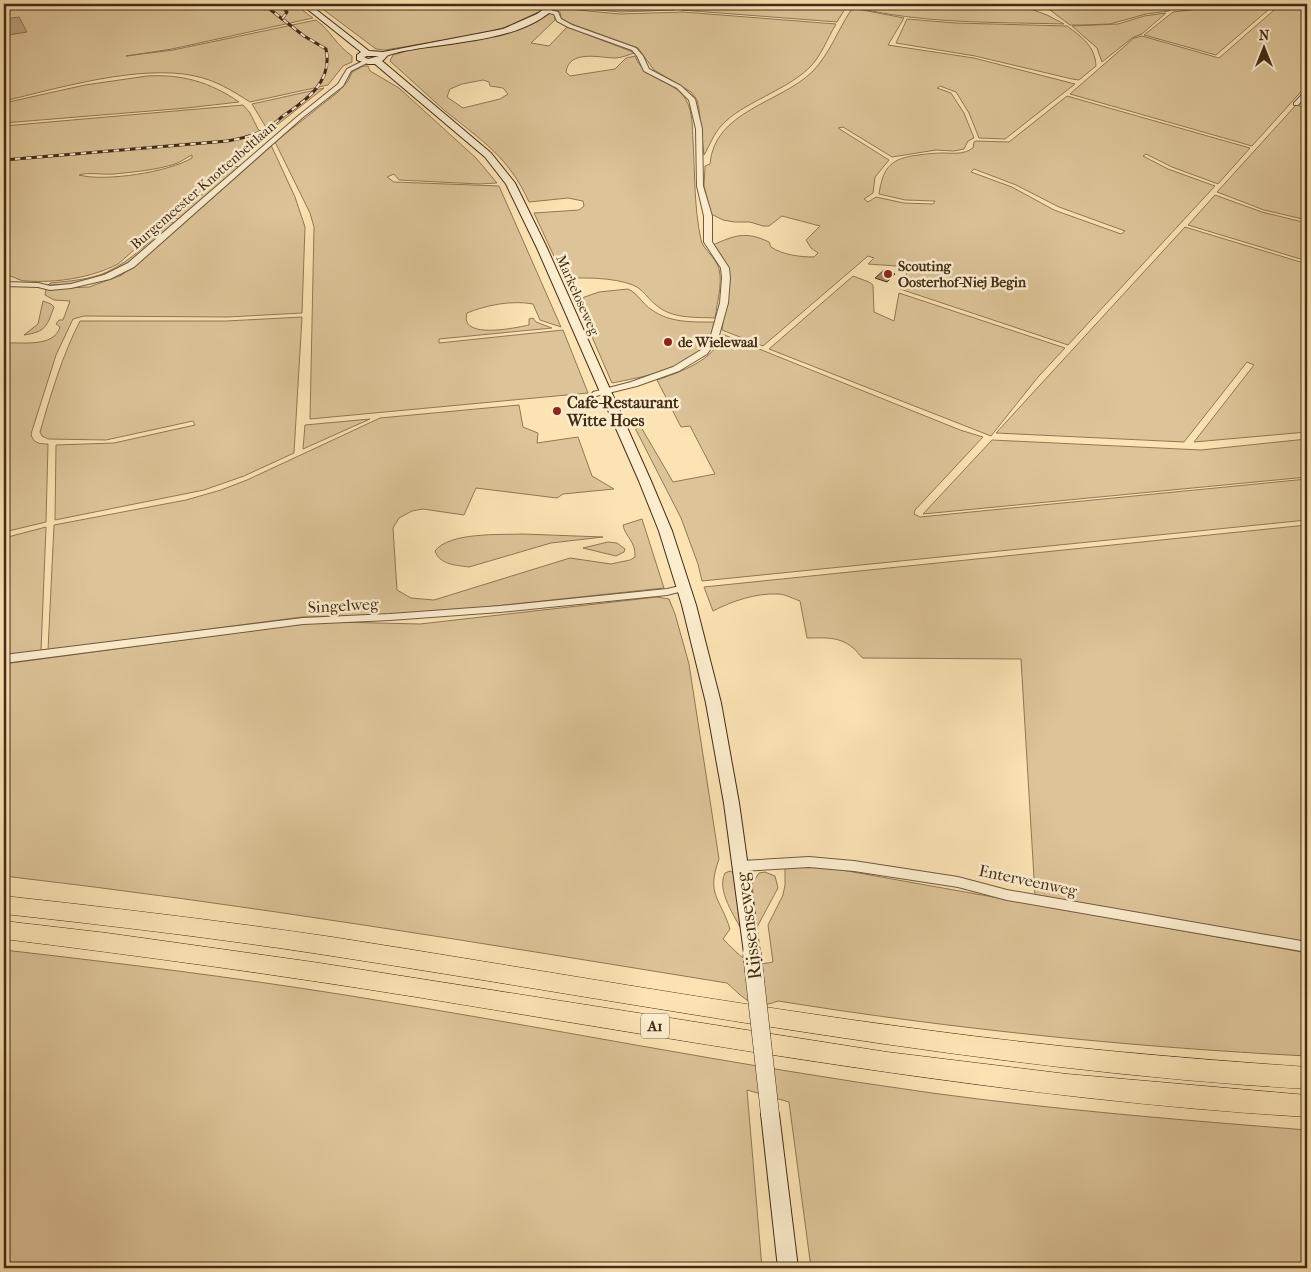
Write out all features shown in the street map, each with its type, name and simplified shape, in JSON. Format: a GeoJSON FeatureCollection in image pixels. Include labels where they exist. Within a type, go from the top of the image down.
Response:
{"type":"FeatureCollection","features":[{"type":"Feature","properties":{"kind":"highway","name":"A1"},"geometry":{"type":"LineString","coordinates":[[4,905],[191,927],[337,948],[851,1030],[988,1049],[1139,1066],[1307,1078]]}},
{"type":"Feature","properties":{"kind":"highway","name":"A1"},"geometry":{"type":"LineString","coordinates":[[4,930],[282,965],[829,1054],[991,1076],[1162,1095],[1307,1106]]}},
{"type":"Feature","properties":{"kind":"main road"},"geometry":{"type":"LineString","coordinates":[[305,4],[365,58],[379,58],[411,47],[493,33],[519,24],[546,11],[554,4]]}},
{"type":"Feature","properties":{"kind":"main road","name":"Markeloseweg"},"geometry":{"type":"LineString","coordinates":[[379,58],[401,82],[488,155],[506,176],[518,197],[600,393],[656,506],[684,588]]}},
{"type":"Feature","properties":{"kind":"main road","name":"Rijssenseweg"},"geometry":{"type":"LineString","coordinates":[[684,588],[716,711],[741,866],[788,1268]]}},
{"type":"Feature","properties":{"kind":"street"},"geometry":{"type":"LineString","coordinates":[[546,11],[556,13],[559,20],[570,26],[634,49],[640,56],[646,70],[679,87],[692,99],[699,129],[700,186],[708,216],[708,242],[720,259],[726,273],[724,303],[717,329],[714,339],[704,352],[676,369],[600,393]]}},
{"type":"Feature","properties":{"kind":"street","name":"Burgemeester Knottenbeltlaan"},"geometry":{"type":"LineString","coordinates":[[4,284],[38,285],[92,276],[108,271],[128,259],[264,138],[330,87],[344,70],[365,58]]}},
{"type":"Feature","properties":{"kind":"street","name":"Burgemeester Knottenbeltlaan"},"geometry":{"type":"LineString","coordinates":[[38,285],[50,288],[71,286],[97,280],[130,266],[293,123],[341,85],[349,70],[365,58]]}},
{"type":"Feature","properties":{"kind":"street"},"geometry":{"type":"LineString","coordinates":[[1296,104],[1307,90]]}},
{"type":"Feature","properties":{"kind":"street"},"geometry":{"type":"LineString","coordinates":[[172,220],[180,222]]}},
{"type":"Feature","properties":{"kind":"street","name":"Singelweg"},"geometry":{"type":"LineString","coordinates":[[4,660],[303,621],[390,618],[500,609],[660,593],[684,588]]}},
{"type":"Feature","properties":{"kind":"street","name":"Enterveenweg"},"geometry":{"type":"LineString","coordinates":[[741,866],[809,862],[873,869],[958,882],[1007,895],[1307,947]]}},
{"type":"Feature","properties":{"kind":"shaded area"},"geometry":{"type":"Polygon","coordinates":[[[4,4],[294,4],[313,18],[172,49],[126,56],[173,50],[316,20],[352,56],[352,62],[343,66],[328,85],[250,102],[210,80],[173,73],[125,75],[100,79],[4,101],[4,4]]]}},
{"type":"Feature","properties":{"kind":"shaded area"},"geometry":{"type":"Polygon","coordinates":[[[316,4],[356,4],[339,9],[361,4],[516,4],[545,9],[506,27],[480,34],[385,50],[376,49],[316,4]]]}},
{"type":"Feature","properties":{"kind":"shaded area"},"geometry":{"type":"Polygon","coordinates":[[[560,4],[679,4],[674,10],[620,12],[558,6],[560,4]]]}},
{"type":"Feature","properties":{"kind":"shaded area"},"geometry":{"type":"Polygon","coordinates":[[[685,4],[759,4],[768,6],[780,4],[848,4],[837,22],[681,10],[685,4]]]}},
{"type":"Feature","properties":{"kind":"shaded area"},"geometry":{"type":"Polygon","coordinates":[[[854,4],[1017,4],[1047,15],[1064,24],[906,17],[854,7],[854,4]]]}},
{"type":"Feature","properties":{"kind":"shaded area"},"geometry":{"type":"Polygon","coordinates":[[[1042,4],[1178,4],[1169,11],[1146,14],[1110,24],[1070,25],[1042,4]]]}},
{"type":"Feature","properties":{"kind":"shaded area"},"geometry":{"type":"Polygon","coordinates":[[[1240,4],[1275,4],[1216,55],[1144,35],[1173,12],[1240,4]]]}},
{"type":"Feature","properties":{"kind":"shaded area"},"geometry":{"type":"Polygon","coordinates":[[[1281,4],[1307,6],[1307,85],[1252,146],[1070,94],[1134,38],[1142,36],[1219,58],[1281,4]]]}},
{"type":"Feature","properties":{"kind":"shaded area"},"geometry":{"type":"Polygon","coordinates":[[[557,8],[620,14],[683,12],[836,24],[820,53],[808,69],[787,84],[730,117],[717,132],[704,155],[699,109],[697,100],[691,92],[654,70],[638,48],[569,23],[561,18],[560,12],[556,10],[557,8]]]}},
{"type":"Feature","properties":{"kind":"shaded area"},"geometry":{"type":"Polygon","coordinates":[[[857,9],[904,18],[888,45],[974,58],[1075,84],[1005,139],[979,138],[969,113],[956,92],[940,86],[937,88],[951,93],[964,113],[974,138],[968,141],[964,149],[954,151],[936,150],[892,157],[843,127],[838,128],[889,160],[875,177],[873,193],[864,199],[868,202],[876,197],[904,203],[933,204],[935,201],[905,200],[879,194],[886,171],[895,162],[909,156],[965,152],[973,148],[976,141],[1009,142],[1067,96],[1250,148],[1218,184],[1172,167],[1146,154],[1143,156],[1168,169],[1215,186],[1068,345],[900,289],[907,278],[906,271],[897,266],[868,264],[874,258],[868,256],[763,346],[722,330],[729,276],[713,245],[734,237],[747,235],[769,242],[771,247],[786,254],[814,257],[818,253],[811,248],[806,240],[820,226],[782,216],[769,226],[763,226],[750,222],[723,220],[711,214],[704,186],[705,166],[710,164],[714,146],[723,132],[736,120],[799,83],[812,72],[828,50],[851,10],[857,9]],[[974,169],[971,172],[1012,187],[1054,210],[1121,234],[1125,231],[1059,207],[1016,185],[974,169]]]}},
{"type":"Feature","properties":{"kind":"shaded area"},"geometry":{"type":"Polygon","coordinates":[[[548,12],[554,13],[555,20],[531,43],[549,46],[567,27],[634,53],[617,58],[579,57],[568,65],[566,72],[570,76],[615,69],[626,58],[635,56],[645,71],[681,93],[686,100],[692,120],[696,203],[701,240],[716,262],[720,274],[720,289],[715,318],[669,313],[662,310],[637,287],[625,282],[599,278],[564,278],[534,213],[579,210],[584,206],[583,201],[568,198],[529,202],[512,173],[493,150],[444,110],[390,61],[393,55],[413,49],[485,37],[548,12]],[[483,80],[462,84],[450,89],[447,97],[463,108],[500,99],[508,94],[503,88],[490,86],[489,82],[483,80]]]}},
{"type":"Feature","properties":{"kind":"shaded area"},"geometry":{"type":"Polygon","coordinates":[[[1166,13],[1142,34],[1132,38],[1102,62],[1097,48],[1072,26],[1118,24],[1144,16],[1166,13]]]}},
{"type":"Feature","properties":{"kind":"shaded area"},"geometry":{"type":"Polygon","coordinates":[[[19,17],[27,32],[9,35],[4,25],[4,19],[19,17]]]}},
{"type":"Feature","properties":{"kind":"shaded area"},"geometry":{"type":"Polygon","coordinates":[[[907,19],[955,23],[1067,26],[1083,38],[1090,47],[1096,66],[1079,80],[975,56],[896,43],[907,19]]]}},
{"type":"Feature","properties":{"kind":"shaded area"},"geometry":{"type":"Polygon","coordinates":[[[363,66],[368,66],[370,71],[399,88],[476,158],[497,183],[479,184],[399,180],[394,174],[387,177],[394,182],[499,186],[561,327],[540,320],[533,304],[500,304],[467,313],[467,321],[471,327],[501,330],[529,325],[529,319],[533,318],[536,322],[552,328],[439,339],[439,343],[563,330],[588,393],[310,419],[314,227],[310,213],[275,142],[338,92],[348,81],[352,72],[363,66]]]}},
{"type":"Feature","properties":{"kind":"shaded area"},"geometry":{"type":"Polygon","coordinates":[[[147,76],[172,76],[206,84],[239,102],[4,123],[4,103],[85,85],[147,76]]]}},
{"type":"Feature","properties":{"kind":"shaded area"},"geometry":{"type":"Polygon","coordinates":[[[324,88],[268,132],[118,264],[96,273],[61,280],[23,281],[4,275],[4,126],[243,105],[250,113],[259,131],[267,129],[252,104],[324,88]],[[192,155],[175,164],[160,168],[114,174],[79,175],[104,177],[137,174],[168,168],[192,158],[192,155]]]}},
{"type":"Feature","properties":{"kind":"shaded area"},"geometry":{"type":"Polygon","coordinates":[[[1296,105],[1307,109],[1307,220],[1264,210],[1217,192],[1296,105]]]}},
{"type":"Feature","properties":{"kind":"shaded area"},"geometry":{"type":"Polygon","coordinates":[[[271,145],[295,197],[305,227],[302,313],[228,317],[84,316],[73,319],[56,355],[31,434],[37,442],[48,444],[46,522],[4,532],[4,343],[44,341],[57,334],[60,327],[56,324],[59,320],[63,320],[70,301],[54,300],[45,295],[46,289],[89,287],[122,275],[271,145]]]}},
{"type":"Feature","properties":{"kind":"shaded area"},"geometry":{"type":"Polygon","coordinates":[[[234,166],[240,167],[181,219],[175,218],[234,166]]]}},
{"type":"Feature","properties":{"kind":"shaded area"},"geometry":{"type":"Polygon","coordinates":[[[1215,195],[1262,212],[1307,223],[1307,261],[1188,225],[1215,195]]]}},
{"type":"Feature","properties":{"kind":"shaded area"},"geometry":{"type":"Polygon","coordinates":[[[171,222],[176,223],[136,260],[108,275],[73,284],[48,285],[50,283],[72,281],[107,272],[133,256],[171,222]]]}},
{"type":"Feature","properties":{"kind":"shaded area"},"geometry":{"type":"Polygon","coordinates":[[[1185,227],[1307,264],[1307,432],[1194,442],[1254,365],[1247,362],[1184,442],[996,433],[1185,227]]]}},
{"type":"Feature","properties":{"kind":"shaded area"},"geometry":{"type":"Polygon","coordinates":[[[853,276],[873,285],[874,312],[894,321],[899,293],[1065,348],[1038,377],[991,436],[769,349],[853,276]]]}},
{"type":"Feature","properties":{"kind":"shaded area"},"geometry":{"type":"Polygon","coordinates":[[[628,289],[649,308],[666,317],[682,321],[714,322],[705,347],[692,357],[671,368],[612,383],[576,300],[599,292],[628,289]]]}},
{"type":"Feature","properties":{"kind":"shaded area"},"geometry":{"type":"Polygon","coordinates":[[[43,301],[54,307],[45,327],[37,332],[24,335],[38,324],[43,301]]]}},
{"type":"Feature","properties":{"kind":"shaded area"},"geometry":{"type":"Polygon","coordinates":[[[302,317],[294,453],[244,476],[204,490],[55,520],[56,445],[114,443],[195,425],[193,421],[106,440],[48,439],[42,436],[40,432],[57,375],[80,321],[226,321],[302,317]]]}},
{"type":"Feature","properties":{"kind":"shaded area"},"geometry":{"type":"Polygon","coordinates":[[[722,334],[960,430],[983,437],[915,510],[914,514],[920,517],[1307,479],[1307,520],[702,581],[698,564],[681,518],[635,428],[641,427],[673,482],[715,474],[690,426],[681,427],[657,380],[686,369],[705,358],[713,351],[722,334]]]}},
{"type":"Feature","properties":{"kind":"shaded area"},"geometry":{"type":"Polygon","coordinates":[[[519,405],[523,427],[538,433],[537,443],[578,437],[592,476],[614,489],[563,494],[557,498],[476,488],[464,515],[423,509],[412,511],[399,518],[393,528],[397,590],[411,598],[434,600],[570,558],[611,564],[630,560],[635,557],[634,547],[623,525],[642,519],[664,588],[411,615],[302,617],[48,650],[54,525],[186,500],[221,490],[247,480],[380,418],[519,405]]]}},
{"type":"Feature","properties":{"kind":"shaded area"},"geometry":{"type":"Polygon","coordinates":[[[370,419],[303,449],[305,425],[370,419]]]}},
{"type":"Feature","properties":{"kind":"shaded area"},"geometry":{"type":"Polygon","coordinates":[[[1307,439],[1307,477],[923,514],[992,440],[1201,450],[1307,439]]]}},
{"type":"Feature","properties":{"kind":"shaded area"},"geometry":{"type":"Polygon","coordinates":[[[1307,525],[1307,943],[1035,895],[1021,659],[863,658],[847,643],[831,638],[807,638],[800,601],[781,594],[761,595],[736,601],[713,611],[704,587],[1307,525]]]}},
{"type":"Feature","properties":{"kind":"shaded area"},"geometry":{"type":"Polygon","coordinates":[[[46,527],[41,651],[4,657],[4,538],[46,527]]]}},
{"type":"Feature","properties":{"kind":"shaded area"},"geometry":{"type":"Polygon","coordinates":[[[522,534],[603,537],[551,543],[469,567],[445,562],[437,556],[435,551],[451,540],[476,536],[522,534]]]}},
{"type":"Feature","properties":{"kind":"shaded area"},"geometry":{"type":"Polygon","coordinates":[[[608,542],[617,543],[625,549],[624,552],[616,556],[583,548],[608,542]]]}},
{"type":"Feature","properties":{"kind":"shaded area"},"geometry":{"type":"Polygon","coordinates":[[[657,597],[669,599],[689,664],[719,859],[715,871],[714,889],[730,929],[723,939],[739,955],[750,962],[773,962],[768,925],[783,895],[785,867],[825,867],[1307,953],[1307,1056],[1174,1048],[1042,1036],[778,1001],[762,1005],[750,1002],[727,983],[276,912],[4,876],[4,664],[301,624],[336,622],[420,624],[657,597]]]}},
{"type":"Feature","properties":{"kind":"shaded area"},"geometry":{"type":"Polygon","coordinates":[[[730,871],[734,873],[743,933],[728,903],[723,888],[725,873],[730,871]]]}},
{"type":"Feature","properties":{"kind":"shaded area"},"geometry":{"type":"Polygon","coordinates":[[[765,872],[775,876],[778,888],[757,927],[752,884],[759,873],[765,872]]]}},
{"type":"Feature","properties":{"kind":"shaded area"},"geometry":{"type":"Polygon","coordinates":[[[4,950],[303,988],[785,1071],[932,1093],[1073,1110],[1307,1130],[1307,1268],[811,1268],[789,1102],[747,1090],[762,1268],[4,1268],[4,950]]]}},
{"type":"Feature","properties":{"kind":"building"},"geometry":{"type":"Polygon","coordinates":[[[884,270],[895,274],[887,282],[875,278],[884,270]]]}},
{"type":"Feature","properties":{"kind":"railway"},"geometry":{"type":"LineString","coordinates":[[281,6],[287,12],[282,19]]}},
{"type":"Feature","properties":{"kind":"railway"},"geometry":{"type":"LineString","coordinates":[[267,7],[282,19]]}},
{"type":"Feature","properties":{"kind":"railway"},"geometry":{"type":"LineString","coordinates":[[4,160],[227,141],[260,132],[309,96],[316,89],[326,71],[326,49],[304,36],[282,19]]}},
{"type":"Feature","properties":{"kind":"place","name":"Scouting Oosterhof-Niej Begin"},"geometry":{"type":"Point","coordinates":[888,274]}},
{"type":"Feature","properties":{"kind":"place","name":"de Wielewaal"},"geometry":{"type":"Point","coordinates":[668,342]}},
{"type":"Feature","properties":{"kind":"place","name":"Cafe-Restaurant Witte Hoes"},"geometry":{"type":"Point","coordinates":[557,411]}}]}
